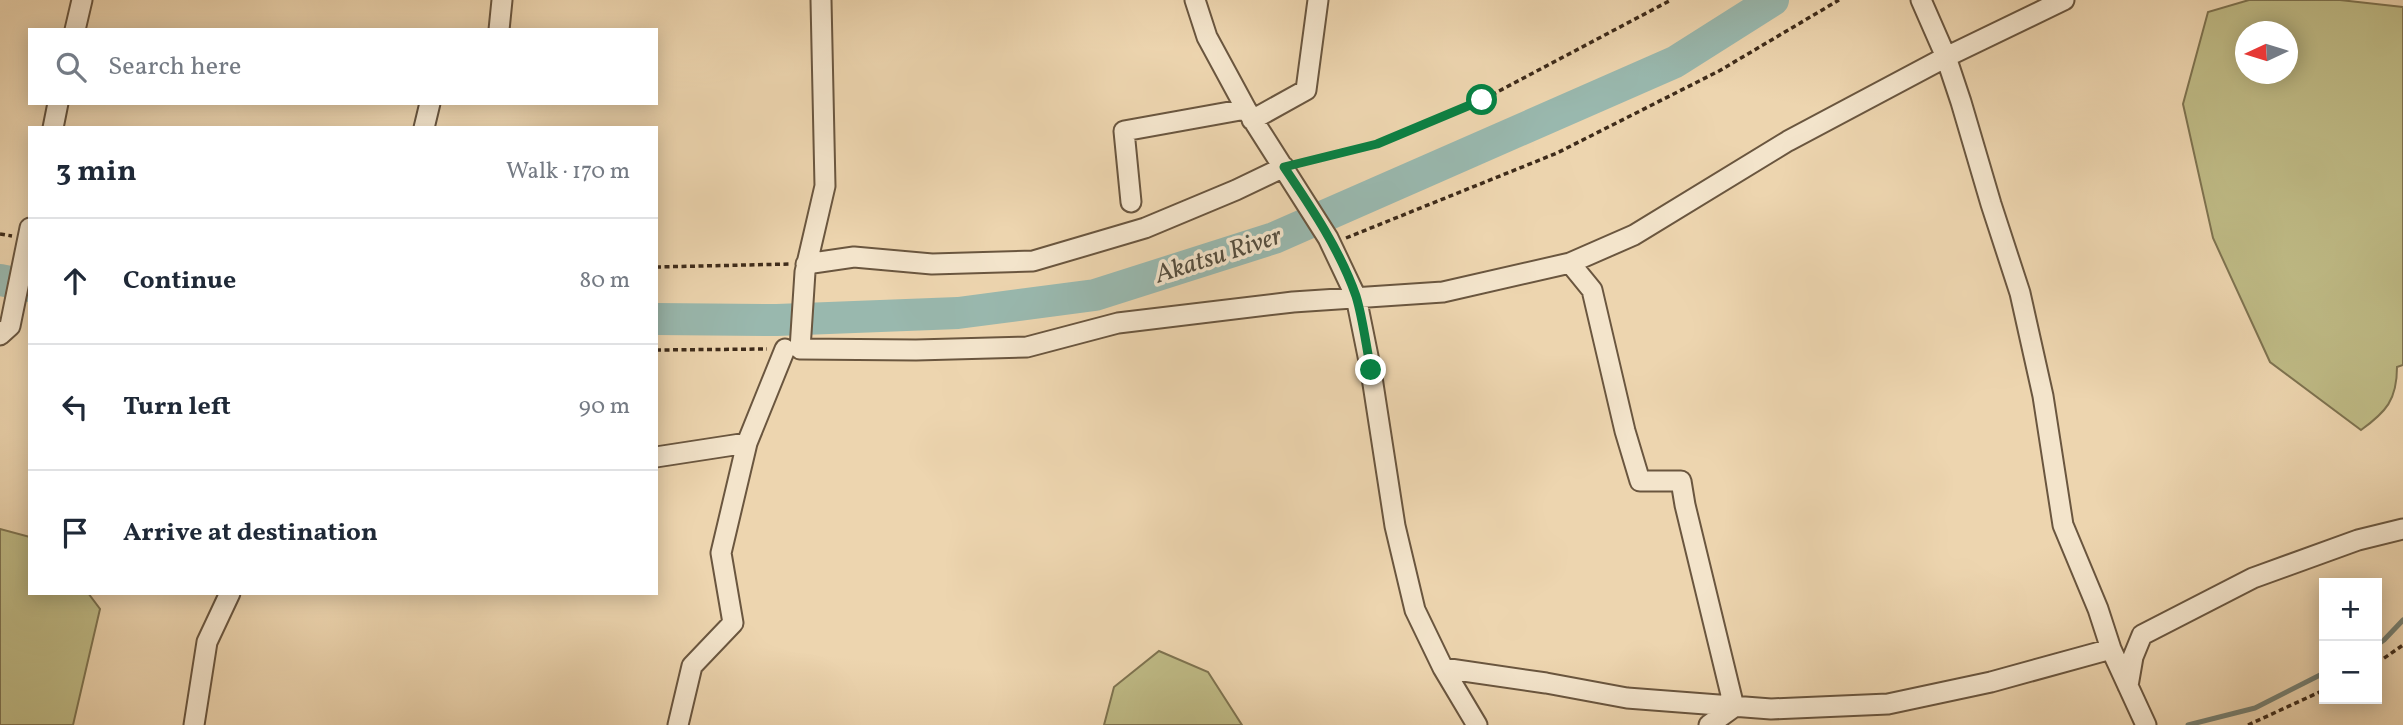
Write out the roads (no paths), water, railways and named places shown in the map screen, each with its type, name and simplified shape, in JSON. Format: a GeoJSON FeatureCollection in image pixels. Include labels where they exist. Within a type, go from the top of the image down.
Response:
{"type":"FeatureCollection","features":[{"type":"Feature","properties":{"kind":"street"},"geometry":{"type":"LineString","coordinates":[[75,28],[82,0]]}},
{"type":"Feature","properties":{"kind":"street"},"geometry":{"type":"LineString","coordinates":[[499,28],[502,0]]}},
{"type":"Feature","properties":{"kind":"street"},"geometry":{"type":"LineString","coordinates":[[821,0],[825,186],[806,268],[800,349],[916,350],[1027,347],[1118,323],[1356,297],[1443,292],[1570,263],[1634,235],[1788,141],[1945,57],[2064,0]]}},
{"type":"Feature","properties":{"kind":"street"},"geometry":{"type":"LineString","coordinates":[[1195,0],[1207,37],[1249,115],[1330,241],[1356,297],[1371,370],[1397,538],[1415,610],[1443,668],[1477,725]]}},
{"type":"Feature","properties":{"kind":"street"},"geometry":{"type":"LineString","coordinates":[[1131,202],[1124,131],[1249,115],[1306,90],[1318,0]]}},
{"type":"Feature","properties":{"kind":"street"},"geometry":{"type":"LineString","coordinates":[[1921,0],[1945,57],[2020,293],[2043,396],[2063,525],[2098,609],[2111,649],[2146,725]]}},
{"type":"Feature","properties":{"kind":"street"},"geometry":{"type":"LineString","coordinates":[[53,126],[58,105]]}},
{"type":"Feature","properties":{"kind":"street"},"geometry":{"type":"LineString","coordinates":[[424,126],[430,105]]}},
{"type":"Feature","properties":{"kind":"street"},"geometry":{"type":"LineString","coordinates":[[806,268],[854,257],[932,264],[1033,261],[1145,228],[1288,173]]}},
{"type":"Feature","properties":{"kind":"street"},"geometry":{"type":"LineString","coordinates":[[5,331],[28,234]]}},
{"type":"Feature","properties":{"kind":"street"},"geometry":{"type":"LineString","coordinates":[[1570,263],[1592,290],[1625,431],[1640,481],[1681,481],[1734,707]]}},
{"type":"Feature","properties":{"kind":"street"},"geometry":{"type":"LineString","coordinates":[[678,725],[692,666],[733,623],[721,553],[747,443],[785,349]]}},
{"type":"Feature","properties":{"kind":"street"},"geometry":{"type":"LineString","coordinates":[[658,457],[747,443]]}},
{"type":"Feature","properties":{"kind":"street"},"geometry":{"type":"LineString","coordinates":[[2128,685],[2133,657],[2142,635],[2253,578],[2358,540],[2403,529]]}},
{"type":"Feature","properties":{"kind":"street"},"geometry":{"type":"LineString","coordinates":[[194,725],[207,642],[229,595]]}},
{"type":"Feature","properties":{"kind":"street"},"geometry":{"type":"LineString","coordinates":[[1443,668],[1627,698],[1771,709],[1888,704],[1991,682],[2111,649]]}},
{"type":"Feature","properties":{"kind":"street"},"geometry":{"type":"LineString","coordinates":[[1709,725],[1734,707]]}},
{"type":"Feature","properties":{"kind":"waterway","name":"Akatsu River"},"geometry":{"type":"LineString","coordinates":[[658,319],[777,320],[958,313],[1095,295],[1274,238],[1675,62],[1773,0]]}},
{"type":"Feature","properties":{"kind":"waterway","name":"Akatsu River"},"geometry":{"type":"LineString","coordinates":[[0,280],[28,286]]}},
{"type":"Feature","properties":{"kind":"waterway"},"geometry":{"type":"LineString","coordinates":[[2382,641],[2403,620]]}},
{"type":"Feature","properties":{"kind":"waterway"},"geometry":{"type":"LineString","coordinates":[[2188,725],[2255,708],[2319,676]]}}]}
